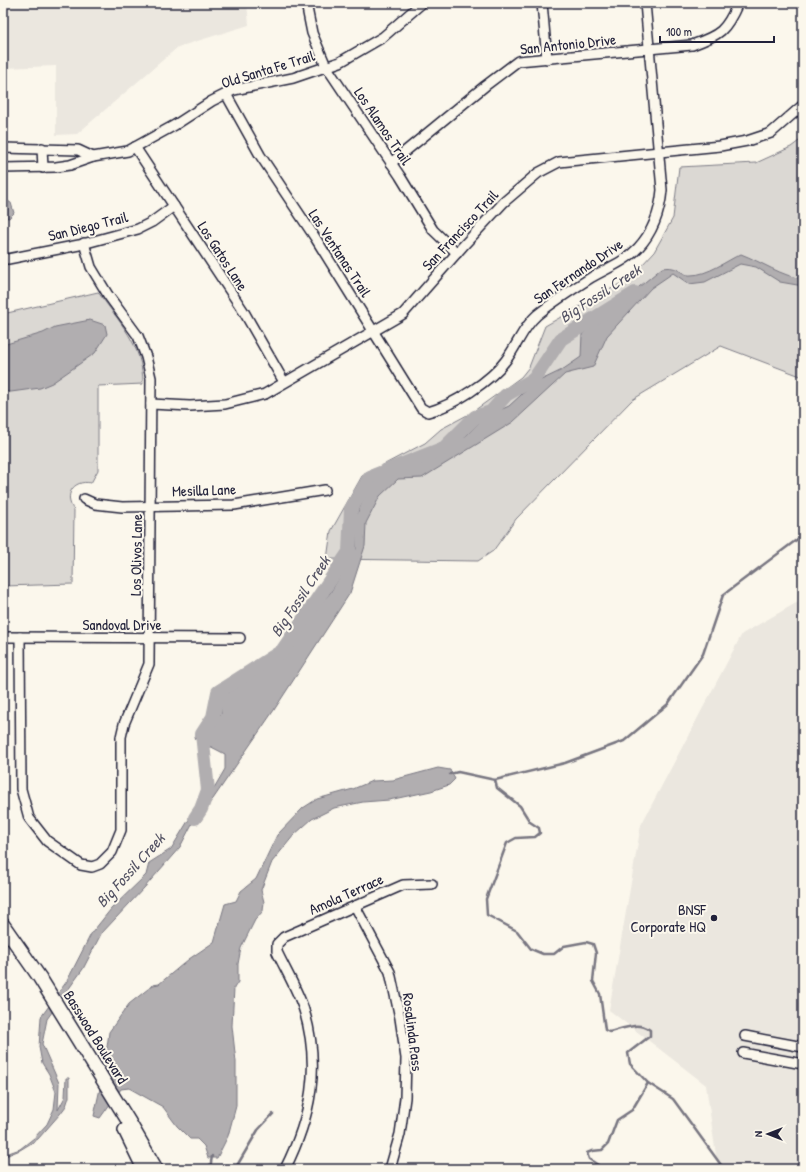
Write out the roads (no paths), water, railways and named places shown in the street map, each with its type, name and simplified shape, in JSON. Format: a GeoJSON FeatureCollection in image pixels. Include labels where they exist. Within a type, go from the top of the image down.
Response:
{"type":"FeatureCollection","features":[{"type":"Feature","properties":{"kind":"main road","name":"Basswood Boulevard"},"geometry":{"type":"LineString","coordinates":[[3,925],[126,1124],[156,1169]]}},
{"type":"Feature","properties":{"kind":"main road","name":"Basswood Boulevard"},"geometry":{"type":"LineString","coordinates":[[3,938],[38,982]]}},
{"type":"Feature","properties":{"kind":"main road","name":"Basswood Boulevard"},"geometry":{"type":"LineString","coordinates":[[126,1124],[144,1169]]}},
{"type":"Feature","properties":{"kind":"street","name":"Los Alamos Trail"},"geometry":{"type":"LineString","coordinates":[[306,3],[312,33],[326,66],[391,163],[433,230],[457,252]]}},
{"type":"Feature","properties":{"kind":"street","name":"Old Santa Fe Trail"},"geometry":{"type":"LineString","coordinates":[[3,168],[43,168],[72,164],[93,157],[111,155],[135,147],[234,90],[293,78],[340,62],[383,37],[422,3]]}},
{"type":"Feature","properties":{"kind":"street"},"geometry":{"type":"LineString","coordinates":[[542,3],[547,59]]}},
{"type":"Feature","properties":{"kind":"street","name":"San Fernando Drive"},"geometry":{"type":"LineString","coordinates":[[440,408],[487,380],[506,361],[535,317],[562,295],[618,263],[638,248],[649,234],[660,209],[662,190],[660,151],[645,3]]}},
{"type":"Feature","properties":{"kind":"street","name":"San Antonio Drive"},"geometry":{"type":"LineString","coordinates":[[391,163],[485,86],[518,62],[692,45],[716,37],[730,21],[738,3]]}},
{"type":"Feature","properties":{"kind":"street","name":"Las Ventanas Trail"},"geometry":{"type":"LineString","coordinates":[[226,94],[260,155],[374,330],[421,408],[428,412],[440,408]]}},
{"type":"Feature","properties":{"kind":"street","name":"San Francisco Trail"},"geometry":{"type":"LineString","coordinates":[[151,404],[190,406],[225,404],[265,394],[403,314],[457,252],[504,202],[538,173],[559,162],[720,146],[747,141],[772,133],[803,105]]}},
{"type":"Feature","properties":{"kind":"street","name":"Los Gatos Lane"},"geometry":{"type":"LineString","coordinates":[[135,147],[244,312],[284,382]]}},
{"type":"Feature","properties":{"kind":"street","name":"Old Santa Fe Trail"},"geometry":{"type":"LineString","coordinates":[[3,148],[78,150],[93,157]]}},
{"type":"Feature","properties":{"kind":"street"},"geometry":{"type":"LineString","coordinates":[[42,148],[43,168]]}},
{"type":"Feature","properties":{"kind":"street"},"geometry":{"type":"LineString","coordinates":[[71,150],[72,164]]}},
{"type":"Feature","properties":{"kind":"street","name":"San Diego Trail"},"geometry":{"type":"LineString","coordinates":[[3,258],[8,259],[84,243],[138,229],[152,222],[174,206]]}},
{"type":"Feature","properties":{"kind":"street","name":"Los Olivos Lane"},"geometry":{"type":"LineString","coordinates":[[20,637],[20,789],[29,818],[47,841],[81,865],[92,867],[100,864],[112,852],[121,830],[121,737],[124,724],[149,664],[151,378],[146,357],[138,336],[108,295],[91,268],[84,243]]}},
{"type":"Feature","properties":{"kind":"street","name":"Mesilla Lane"},"geometry":{"type":"LineString","coordinates":[[84,499],[95,504],[122,507],[234,505],[324,490]]}},
{"type":"Feature","properties":{"kind":"street","name":"Sandoval Drive"},"geometry":{"type":"LineString","coordinates":[[3,637],[240,638]]}},
{"type":"Feature","properties":{"kind":"street","name":"Amola Terrace"},"geometry":{"type":"LineString","coordinates":[[288,1168],[306,1121],[313,1081],[311,1044],[304,1009],[277,952],[277,944],[284,937],[403,885],[432,884]]}},
{"type":"Feature","properties":{"kind":"street","name":"Rosalinda Pass"},"geometry":{"type":"LineString","coordinates":[[355,906],[390,972],[406,1058],[405,1098],[400,1134],[390,1169]]}},
{"type":"Feature","properties":{"kind":"street"},"geometry":{"type":"LineString","coordinates":[[745,1036],[803,1047]]}},
{"type":"Feature","properties":{"kind":"street"},"geometry":{"type":"LineString","coordinates":[[743,1053],[803,1063]]}},
{"type":"Feature","properties":{"kind":"waterway","name":"Big Fossil Creek"},"geometry":{"type":"LineString","coordinates":[[195,818],[201,809],[208,790],[202,734],[213,717],[218,692],[282,651],[349,552],[351,509],[370,477],[444,448],[475,417],[491,412],[506,395],[534,379],[561,339],[635,293]]}},
{"type":"Feature","properties":{"kind":"waterway"},"geometry":{"type":"LineString","coordinates":[[450,774],[458,772],[495,780],[565,763],[624,741],[668,704],[703,654],[723,595],[803,535]]}},
{"type":"Feature","properties":{"kind":"waterway"},"geometry":{"type":"LineString","coordinates":[[495,780],[497,788],[520,806],[530,822],[539,828],[540,833],[535,837],[516,838],[507,843],[486,899],[487,915],[517,931],[531,949],[543,954],[554,954],[564,946],[586,942],[593,944],[596,953],[593,981],[600,994],[605,1030],[609,1032],[635,1026],[645,1027],[650,1030],[650,1036],[628,1053],[630,1064],[648,1083],[673,1099],[724,1169]]}},
{"type":"Feature","properties":{"kind":"waterway"},"geometry":{"type":"LineString","coordinates":[[599,1169],[598,1165],[589,1159],[587,1153],[602,1150],[608,1144],[617,1120],[632,1110],[648,1083]]}},
{"type":"Feature","properties":{"kind":"waterway"},"geometry":{"type":"LineString","coordinates":[[235,1169],[258,1130],[273,1114]]}},
{"type":"Feature","properties":{"kind":"waterway"},"geometry":{"type":"LineString","coordinates":[[210,1169],[212,1156]]}},
{"type":"Feature","properties":{"kind":"place","name":"BNSF Corporate HQ"},"geometry":{"type":"Point","coordinates":[714,918]}}]}
